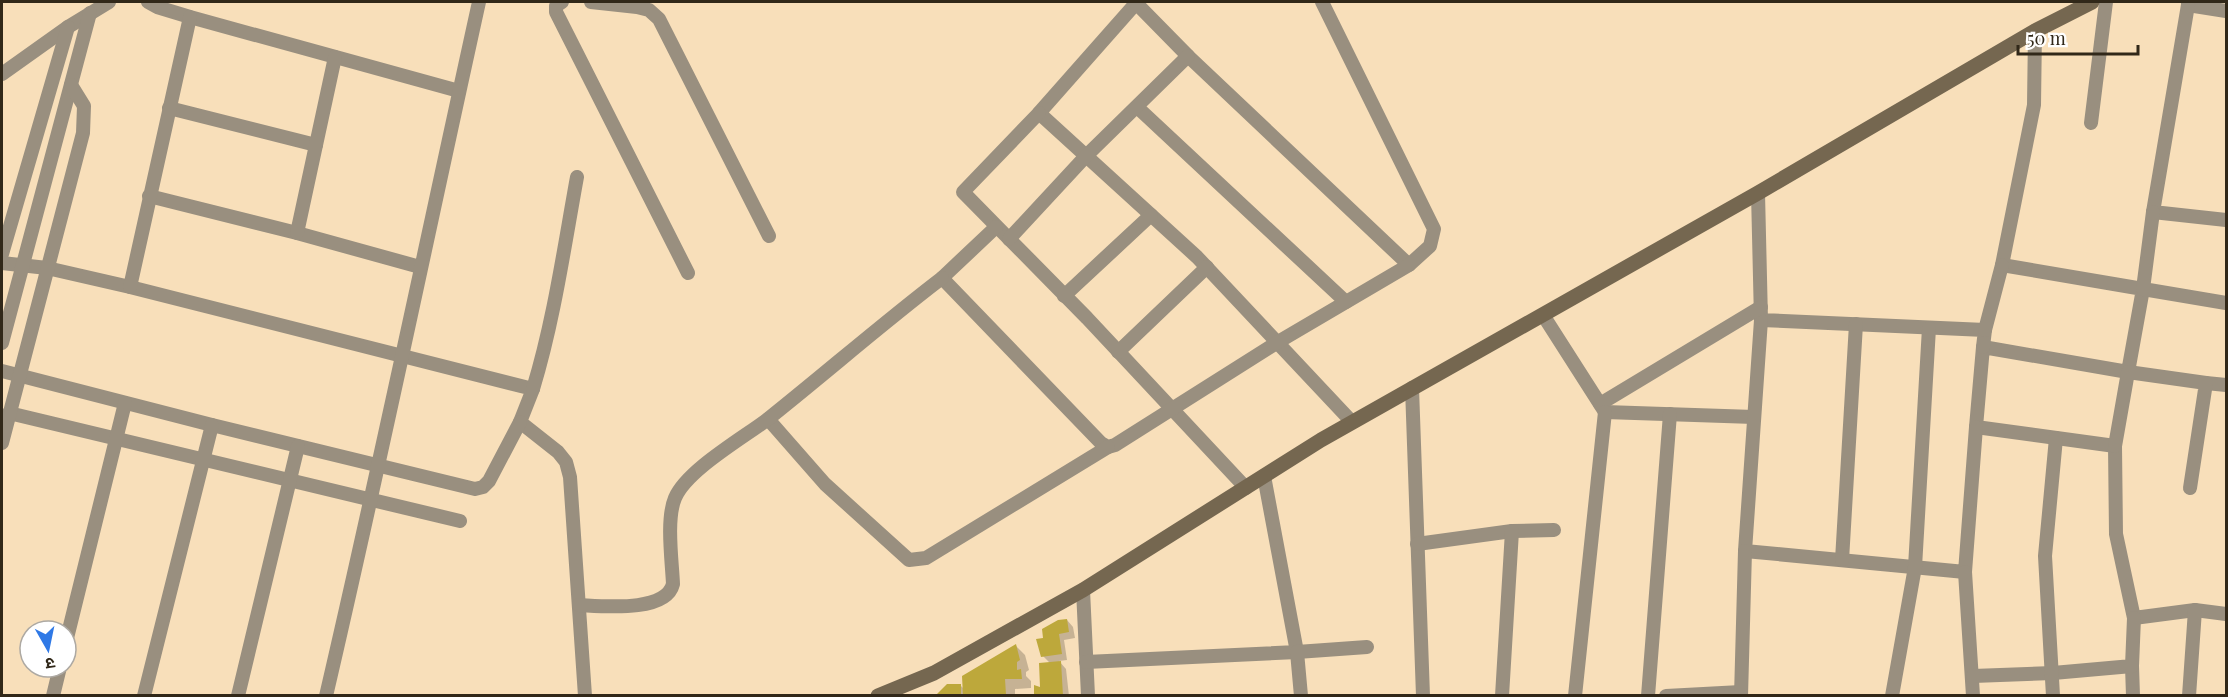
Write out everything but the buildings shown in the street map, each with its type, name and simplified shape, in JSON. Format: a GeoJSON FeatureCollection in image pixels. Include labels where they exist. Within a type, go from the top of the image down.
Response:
{"type":"FeatureCollection","features":[{"type":"Feature","properties":{"kind":"main road"},"geometry":{"type":"LineString","coordinates":[[878,696],[934,673],[1083,590],[1352,422],[1758,193],[2035,31],[2092,2]]}},
{"type":"Feature","properties":{"kind":"street"},"geometry":{"type":"LineString","coordinates":[[2,74],[109,2]]}},
{"type":"Feature","properties":{"kind":"street"},"geometry":{"type":"LineString","coordinates":[[148,2],[158,8],[459,92]]}},
{"type":"Feature","properties":{"kind":"street"},"geometry":{"type":"LineString","coordinates":[[326,696],[380,465],[420,267],[479,2]]}},
{"type":"Feature","properties":{"kind":"street"},"geometry":{"type":"LineString","coordinates":[[562,2],[556,6],[556,12],[688,273]]}},
{"type":"Feature","properties":{"kind":"street"},"geometry":{"type":"LineString","coordinates":[[591,2],[649,10],[659,19],[768,236]]}},
{"type":"Feature","properties":{"kind":"street"},"geometry":{"type":"LineString","coordinates":[[1246,488],[963,192],[1039,113],[1136,2],[1188,56],[1409,265]]}},
{"type":"Feature","properties":{"kind":"street"},"geometry":{"type":"LineString","coordinates":[[768,419],[825,484],[909,560],[926,558],[1108,447],[1115,445],[1278,342],[1409,265],[1430,246],[1434,229],[1322,2]]}},
{"type":"Feature","properties":{"kind":"street"},"geometry":{"type":"LineString","coordinates":[[2091,123],[2106,2]]}},
{"type":"Feature","properties":{"kind":"street"},"geometry":{"type":"LineString","coordinates":[[2133,696],[2134,618],[2116,534],[2115,446],[2143,289],[2153,213],[2188,3],[2226,11]]}},
{"type":"Feature","properties":{"kind":"street"},"geometry":{"type":"LineString","coordinates":[[2,343],[90,13]]}},
{"type":"Feature","properties":{"kind":"street"},"geometry":{"type":"LineString","coordinates":[[129,287],[190,17]]}},
{"type":"Feature","properties":{"kind":"street"},"geometry":{"type":"LineString","coordinates":[[2,254],[69,27]]}},
{"type":"Feature","properties":{"kind":"street"},"geometry":{"type":"LineString","coordinates":[[1973,696],[1974,676],[1965,572],[1983,347],[2034,105],[2035,31]]}},
{"type":"Feature","properties":{"kind":"street"},"geometry":{"type":"LineString","coordinates":[[1009,239],[1086,156],[1188,56]]}},
{"type":"Feature","properties":{"kind":"street"},"geometry":{"type":"LineString","coordinates":[[297,233],[335,57]]}},
{"type":"Feature","properties":{"kind":"street"},"geometry":{"type":"LineString","coordinates":[[2,443],[84,126],[84,106],[71,86]]}},
{"type":"Feature","properties":{"kind":"street"},"geometry":{"type":"LineString","coordinates":[[1137,107],[1346,302]]}},
{"type":"Feature","properties":{"kind":"street"},"geometry":{"type":"LineString","coordinates":[[169,108],[316,145]]}},
{"type":"Feature","properties":{"kind":"street"},"geometry":{"type":"LineString","coordinates":[[1039,113],[1207,267],[1352,422]]}},
{"type":"Feature","properties":{"kind":"street"},"geometry":{"type":"LineString","coordinates":[[2,371],[298,446],[475,489],[483,488],[489,481],[520,422],[533,389],[556,294],[577,177]]}},
{"type":"Feature","properties":{"kind":"street"},"geometry":{"type":"LineString","coordinates":[[1666,696],[1741,694],[1745,551],[1761,313],[1758,193]]}},
{"type":"Feature","properties":{"kind":"street"},"geometry":{"type":"LineString","coordinates":[[149,196],[420,267]]}},
{"type":"Feature","properties":{"kind":"street"},"geometry":{"type":"LineString","coordinates":[[2153,213],[2226,220]]}},
{"type":"Feature","properties":{"kind":"street"},"geometry":{"type":"LineString","coordinates":[[1064,296],[1151,214]]}},
{"type":"Feature","properties":{"kind":"street"},"geometry":{"type":"LineString","coordinates":[[579,605],[629,606],[665,598],[671,592],[673,584],[671,520],[675,498],[687,480],[768,419],[891,317],[942,278],[996,226]]}},
{"type":"Feature","properties":{"kind":"street"},"geometry":{"type":"LineString","coordinates":[[2,263],[47,268],[129,287],[533,389]]}},
{"type":"Feature","properties":{"kind":"street"},"geometry":{"type":"LineString","coordinates":[[2002,265],[2226,303]]}},
{"type":"Feature","properties":{"kind":"street"},"geometry":{"type":"LineString","coordinates":[[1118,352],[1207,267]]}},
{"type":"Feature","properties":{"kind":"street"},"geometry":{"type":"LineString","coordinates":[[942,278],[1101,443],[1108,447]]}},
{"type":"Feature","properties":{"kind":"street"},"geometry":{"type":"LineString","coordinates":[[1602,408],[1761,313],[1856,324],[1985,330]]}},
{"type":"Feature","properties":{"kind":"street"},"geometry":{"type":"LineString","coordinates":[[1543,315],[1602,408],[1575,696]]}},
{"type":"Feature","properties":{"kind":"street"},"geometry":{"type":"LineString","coordinates":[[1842,560],[1856,324]]}},
{"type":"Feature","properties":{"kind":"street"},"geometry":{"type":"LineString","coordinates":[[1893,696],[1915,567],[1929,328]]}},
{"type":"Feature","properties":{"kind":"street"},"geometry":{"type":"LineString","coordinates":[[1983,347],[2128,372],[2226,385]]}},
{"type":"Feature","properties":{"kind":"street"},"geometry":{"type":"LineString","coordinates":[[2190,488],[2206,383]]}},
{"type":"Feature","properties":{"kind":"street"},"geometry":{"type":"LineString","coordinates":[[1412,388],[1423,696]]}},
{"type":"Feature","properties":{"kind":"street"},"geometry":{"type":"LineString","coordinates":[[72,619],[125,403]]}},
{"type":"Feature","properties":{"kind":"street"},"geometry":{"type":"LineString","coordinates":[[1602,408],[1670,414],[1754,417]]}},
{"type":"Feature","properties":{"kind":"street"},"geometry":{"type":"LineString","coordinates":[[9,413],[460,521]]}},
{"type":"Feature","properties":{"kind":"street"},"geometry":{"type":"LineString","coordinates":[[1648,696],[1670,414]]}},
{"type":"Feature","properties":{"kind":"street"},"geometry":{"type":"LineString","coordinates":[[520,422],[558,452],[566,462],[570,477],[585,696]]}},
{"type":"Feature","properties":{"kind":"street"},"geometry":{"type":"LineString","coordinates":[[144,696],[212,425]]}},
{"type":"Feature","properties":{"kind":"street"},"geometry":{"type":"LineString","coordinates":[[1976,427],[2115,446]]}},
{"type":"Feature","properties":{"kind":"street"},"geometry":{"type":"LineString","coordinates":[[2053,696],[2045,556],[2056,438]]}},
{"type":"Feature","properties":{"kind":"street"},"geometry":{"type":"LineString","coordinates":[[238,696],[298,446]]}},
{"type":"Feature","properties":{"kind":"street"},"geometry":{"type":"LineString","coordinates":[[1264,476],[1297,652],[1301,696]]}},
{"type":"Feature","properties":{"kind":"street"},"geometry":{"type":"LineString","coordinates":[[1417,544],[1512,531],[1554,530]]}},
{"type":"Feature","properties":{"kind":"street"},"geometry":{"type":"LineString","coordinates":[[1502,696],[1512,531]]}},
{"type":"Feature","properties":{"kind":"street"},"geometry":{"type":"LineString","coordinates":[[1745,551],[1965,572]]}},
{"type":"Feature","properties":{"kind":"street"},"geometry":{"type":"LineString","coordinates":[[1083,590],[1088,696]]}},
{"type":"Feature","properties":{"kind":"street"},"geometry":{"type":"LineString","coordinates":[[2134,618],[2195,610],[2226,614]]}},
{"type":"Feature","properties":{"kind":"street"},"geometry":{"type":"LineString","coordinates":[[2189,696],[2195,610]]}},
{"type":"Feature","properties":{"kind":"street"},"geometry":{"type":"LineString","coordinates":[[1086,662],[1367,647]]}},
{"type":"Feature","properties":{"kind":"street"},"geometry":{"type":"LineString","coordinates":[[1974,676],[2053,674],[2132,666]]}},
{"type":"Feature","properties":{"kind":"street"},"geometry":{"type":"LineString","coordinates":[[52,696],[57,679]]}}]}
